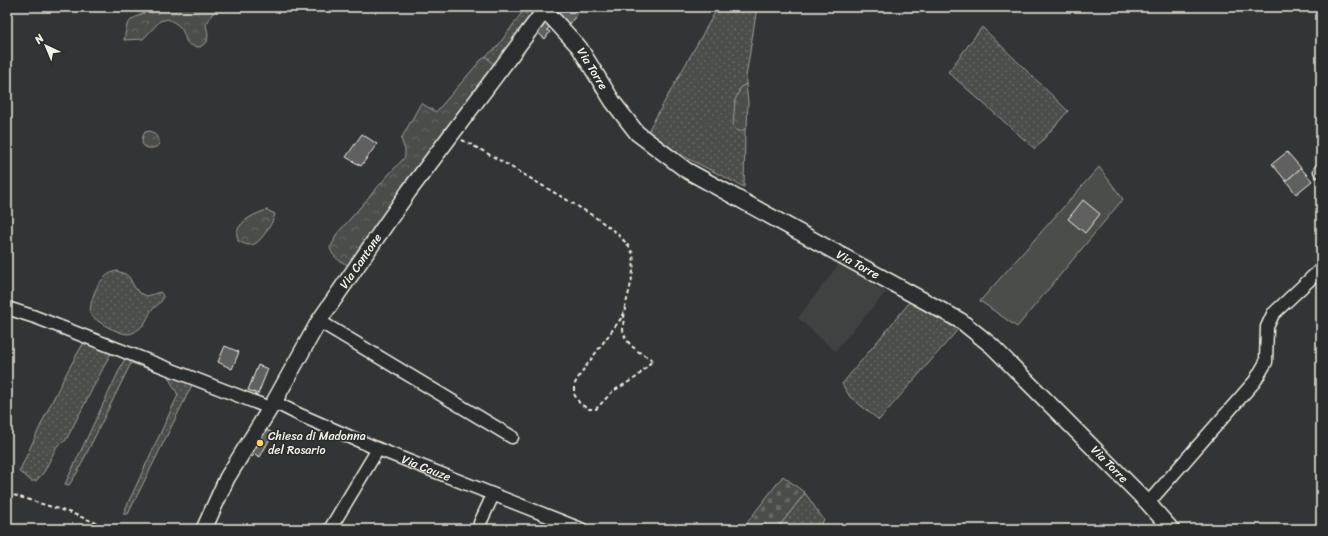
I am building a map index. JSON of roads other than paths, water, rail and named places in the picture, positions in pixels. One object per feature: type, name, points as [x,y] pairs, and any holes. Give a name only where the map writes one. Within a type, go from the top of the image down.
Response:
[{"type":"main road","name":"Via Cantone","points":[[204,529],[227,478],[272,405],[319,321],[405,197],[544,8]]},
{"type":"main road","name":"Via Torre","points":[[544,8],[580,48],[613,102],[637,133],[686,170],[962,321],[992,346],[1171,529]]},
{"type":"street","points":[[1148,504],[1255,380],[1266,362],[1267,327],[1273,314],[1321,269]]},
{"type":"street","name":"Via Cauze","points":[[7,308],[300,415],[378,449],[581,529]]},
{"type":"street","points":[[319,321],[512,437]]},
{"type":"street","points":[[330,529],[378,449]]},
{"type":"street","points":[[479,529],[480,523],[493,494]]},
{"type":"place","name":"Chiesa di Madonna del Rosario","points":[[260,443]]}]
